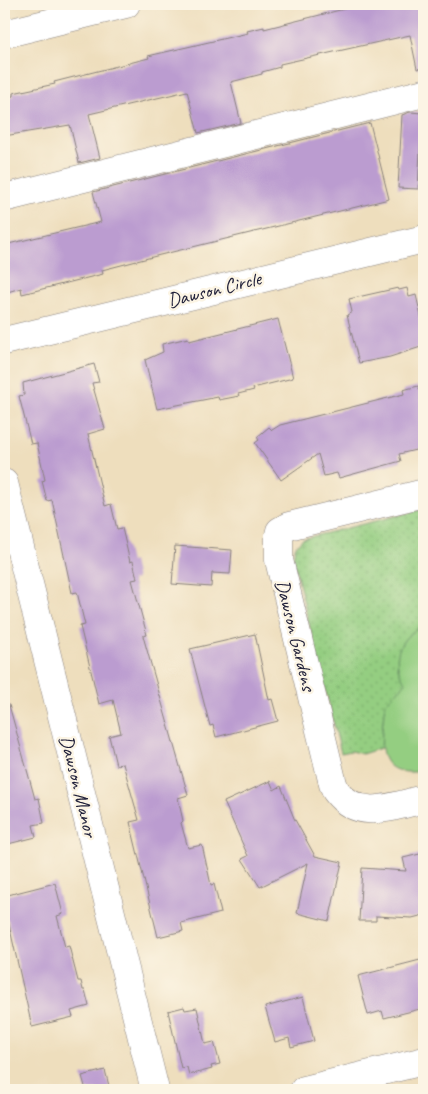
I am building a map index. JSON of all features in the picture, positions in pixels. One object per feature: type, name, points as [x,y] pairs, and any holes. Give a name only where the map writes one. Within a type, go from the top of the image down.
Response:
[{"type":"street","points":[[4,34],[126,4]]},
{"type":"street","points":[[4,198],[424,93]]},
{"type":"street","name":"Dawson Circle","points":[[4,341],[424,238]]},
{"type":"street","name":"Dawson Manor","points":[[4,483],[155,1090]]},
{"type":"street","name":"Dawson Gardens","points":[[424,493],[289,526],[280,531],[277,541],[283,583],[336,791],[350,806],[359,809],[383,809],[424,800]]},
{"type":"street","points":[[304,1090],[424,1061]]},
{"type":"green space","points":[[424,509],[424,627],[418,629],[397,666],[406,683],[385,704],[381,748],[362,754],[351,751],[341,753],[293,559],[295,547],[302,539]]},
{"type":"green space","points":[[424,627],[424,771],[407,772],[395,769],[387,763],[383,754],[383,718],[385,704],[406,683],[398,667],[397,658],[402,643],[408,636]]},
{"type":"building","points":[[356,4],[420,4],[424,21],[424,68],[417,69],[410,35],[280,64],[280,67],[262,72],[262,74],[231,82],[241,123],[198,133],[187,91],[89,114],[100,158],[79,163],[70,125],[4,136],[4,98],[13,96],[13,93],[55,84],[54,82],[149,58],[148,56],[348,8],[347,6]]},
{"type":"building","points":[[410,112],[422,113],[418,189],[398,188],[402,115]]},
{"type":"building","points":[[370,123],[389,199],[102,270],[103,274],[22,294],[21,288],[4,293],[4,245],[101,222],[93,192]]},
{"type":"building","points":[[398,288],[399,290],[407,288],[409,297],[416,295],[424,329],[424,346],[390,357],[359,363],[347,315],[352,312],[349,299]]},
{"type":"building","points":[[278,319],[293,378],[253,388],[254,390],[238,394],[239,396],[219,400],[218,397],[157,409],[145,360],[163,352],[162,344],[188,338],[189,341]]},
{"type":"building","points":[[94,364],[99,382],[92,383],[105,429],[88,434],[105,506],[111,504],[117,529],[122,528],[130,562],[133,561],[137,579],[132,580],[147,635],[143,636],[188,795],[178,798],[183,821],[181,823],[188,848],[202,845],[211,885],[214,884],[221,913],[181,923],[183,931],[158,937],[130,822],[139,820],[123,764],[116,765],[109,736],[121,733],[113,700],[99,704],[80,626],[85,625],[77,592],[72,593],[52,500],[47,501],[42,481],[45,480],[37,443],[31,444],[19,396],[24,395],[23,383]]},
{"type":"building","points":[[418,386],[420,391],[424,390],[424,448],[399,454],[401,461],[339,478],[337,473],[324,476],[318,454],[281,480],[255,443],[259,440],[257,437],[269,427],[272,430],[280,425],[404,394],[403,390]]},
{"type":"building","points":[[175,546],[232,550],[230,574],[212,573],[211,587],[172,584]]},
{"type":"building","points":[[255,634],[269,700],[272,699],[278,721],[216,737],[213,725],[210,726],[190,649]]},
{"type":"building","points":[[4,705],[9,705],[35,799],[39,798],[44,823],[33,825],[36,837],[4,845]]},
{"type":"building","points":[[270,781],[274,790],[281,786],[294,818],[315,856],[342,862],[329,921],[297,913],[308,863],[260,887],[242,859],[248,856],[224,802]]},
{"type":"building","points":[[424,853],[424,915],[412,918],[376,916],[376,921],[359,921],[362,868],[406,871],[403,858]]},
{"type":"building","points":[[55,883],[63,914],[57,916],[65,947],[69,946],[78,981],[81,981],[83,990],[85,990],[89,1006],[71,1011],[73,1017],[32,1027],[8,920],[4,921],[4,896]]},
{"type":"building","points":[[424,959],[424,1008],[384,1018],[382,1011],[368,1015],[358,976]]},
{"type":"building","points":[[303,997],[314,1041],[291,1047],[289,1038],[275,1042],[265,1007]]},
{"type":"building","points":[[184,1007],[185,1010],[197,1008],[205,1044],[214,1042],[220,1064],[211,1066],[212,1069],[189,1075],[187,1067],[181,1068],[168,1011]]},
{"type":"building","points":[[105,1070],[110,1090],[86,1090],[82,1076]]}]
